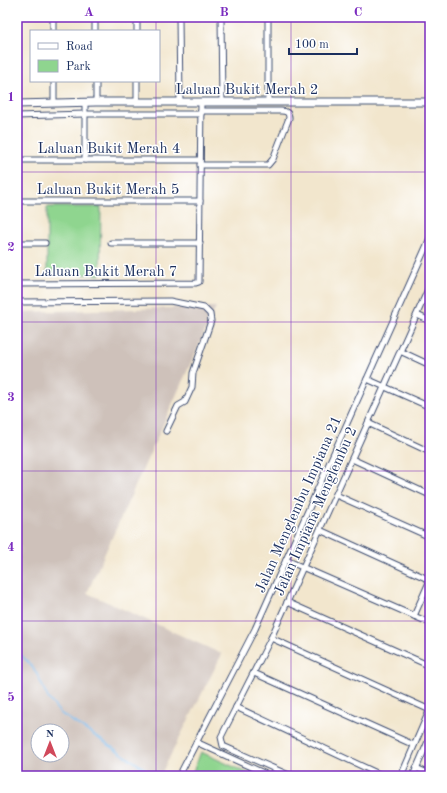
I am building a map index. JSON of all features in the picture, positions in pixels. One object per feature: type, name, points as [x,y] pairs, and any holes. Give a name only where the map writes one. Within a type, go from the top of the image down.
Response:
[{"type":"street","points":[[53,17],[53,30]]},
{"type":"street","points":[[95,17],[95,30]]},
{"type":"street","points":[[137,17],[137,30]]},
{"type":"street","points":[[179,17],[180,102]]},
{"type":"street","points":[[221,17],[222,102]]},
{"type":"street","points":[[268,17],[268,102]]},
{"type":"street","points":[[54,82],[54,103]]},
{"type":"street","points":[[96,82],[96,102]]},
{"type":"street","points":[[137,82],[137,102]]},
{"type":"street","points":[[85,102],[85,160]]},
{"type":"street","name":"Laluan Bukit Merah 2","points":[[17,104],[85,102],[430,102]]},
{"type":"street","points":[[110,243],[200,243],[201,102]]},
{"type":"street","name":"Laluan Bukit Merah 2","points":[[17,116],[281,111],[287,112],[289,115],[272,159],[268,165],[200,162]]},
{"type":"street","name":"Laluan Bukit Merah 4","points":[[17,160],[200,162]]},
{"type":"street","name":"Laluan Bukit Merah 5","points":[[17,202],[200,201]]},
{"type":"street","name":"Jalan Menglembu Impiana 21","points":[[178,776],[255,629],[430,238]]},
{"type":"street","points":[[17,243],[44,243]]},
{"type":"street","name":"Laluan Bukit Merah 7","points":[[17,284],[196,283],[199,282],[200,279],[200,243]]},
{"type":"street","name":"Jalan Impiana Menglembu 2","points":[[290,776],[223,746],[221,738],[272,638],[400,351],[427,298],[430,286]]},
{"type":"street","points":[[17,302],[165,301],[204,308],[210,314],[211,321],[193,373],[192,387],[184,402],[178,406],[166,431]]},
{"type":"street","points":[[417,315],[430,321]]},
{"type":"street","points":[[400,351],[430,365]]},
{"type":"street","points":[[367,379],[430,407]]},
{"type":"street","points":[[368,423],[430,452]]},
{"type":"street","points":[[352,459],[430,496]]},
{"type":"street","points":[[336,495],[430,537]]},
{"type":"street","points":[[320,530],[430,580],[414,616]]},
{"type":"street","points":[[286,560],[430,623]]},
{"type":"street","points":[[288,602],[430,666]]},
{"type":"street","points":[[272,638],[430,710],[400,776]]},
{"type":"street","points":[[254,673],[414,745]]},
{"type":"street","points":[[236,707],[383,776]]},
{"type":"street","points":[[413,776],[430,737]]},
{"type":"street","points":[[196,742],[270,776]]},
{"type":"street","points":[[416,768],[430,774]]},
{"type":"shaded area","points":[[216,307],[87,593],[222,654],[160,776],[17,776],[17,312]]},
{"type":"green space","points":[[47,207],[101,207],[100,275],[47,274]]},
{"type":"green space","points":[[201,752],[254,776],[191,776]]},
{"type":"waterway","points":[[17,651],[36,672],[48,698],[60,713],[156,776]]}]
